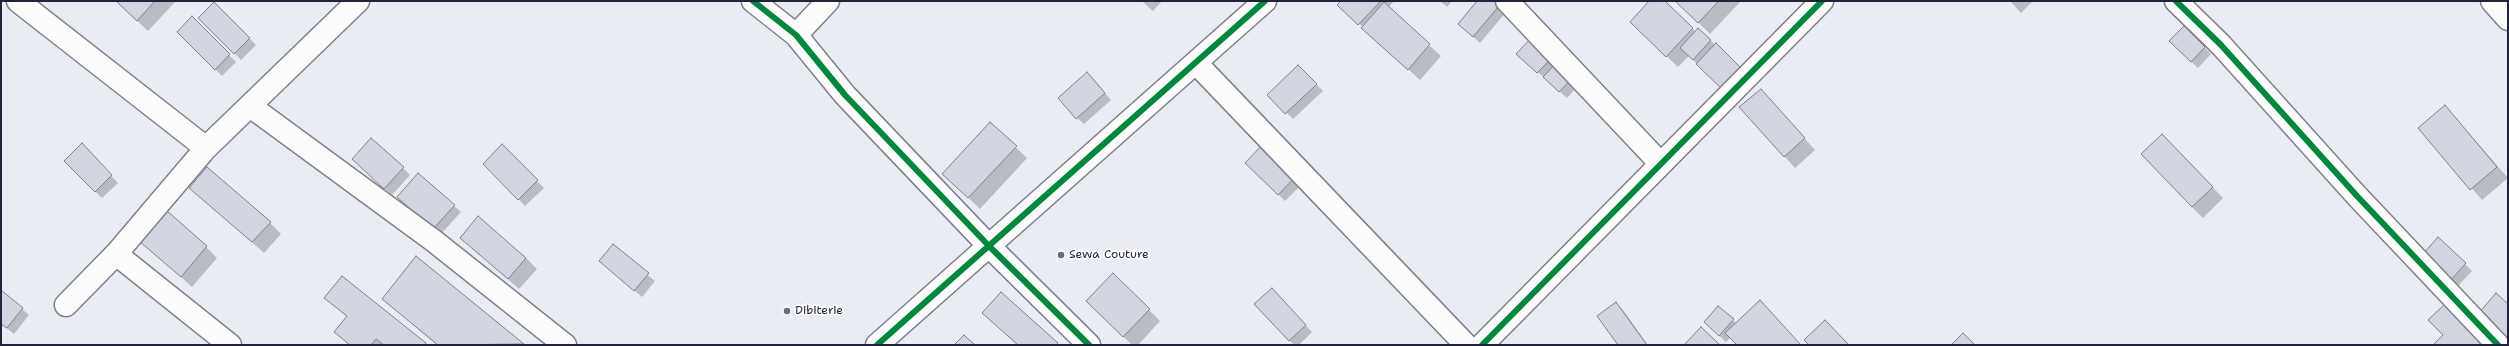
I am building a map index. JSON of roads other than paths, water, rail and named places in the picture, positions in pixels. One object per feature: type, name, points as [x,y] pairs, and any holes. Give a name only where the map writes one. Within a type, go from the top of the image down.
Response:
[{"type":"street","points":[[18,1],[206,148]]},
{"type":"street","points":[[66,305],[116,254],[206,148],[358,1]]},
{"type":"street","points":[[753,1],[796,35],[845,95],[990,246],[1089,345]]},
{"type":"street","points":[[796,35],[828,1]]},
{"type":"street","points":[[877,345],[1265,1]]},
{"type":"street","points":[[1507,1],[1661,164]]},
{"type":"street","points":[[1482,345],[1822,1]]},
{"type":"street","points":[[2176,1],[2221,45],[2357,196],[2498,345]]},
{"type":"street","points":[[1196,63],[1466,345]]},
{"type":"street","points":[[250,106],[434,241],[565,345]]},
{"type":"street","points":[[116,254],[230,345]]},
{"type":"place","name":"Sewa Couture","points":[[1061,255]]},
{"type":"place","name":"Dibiterie","points":[[787,311]]}]
